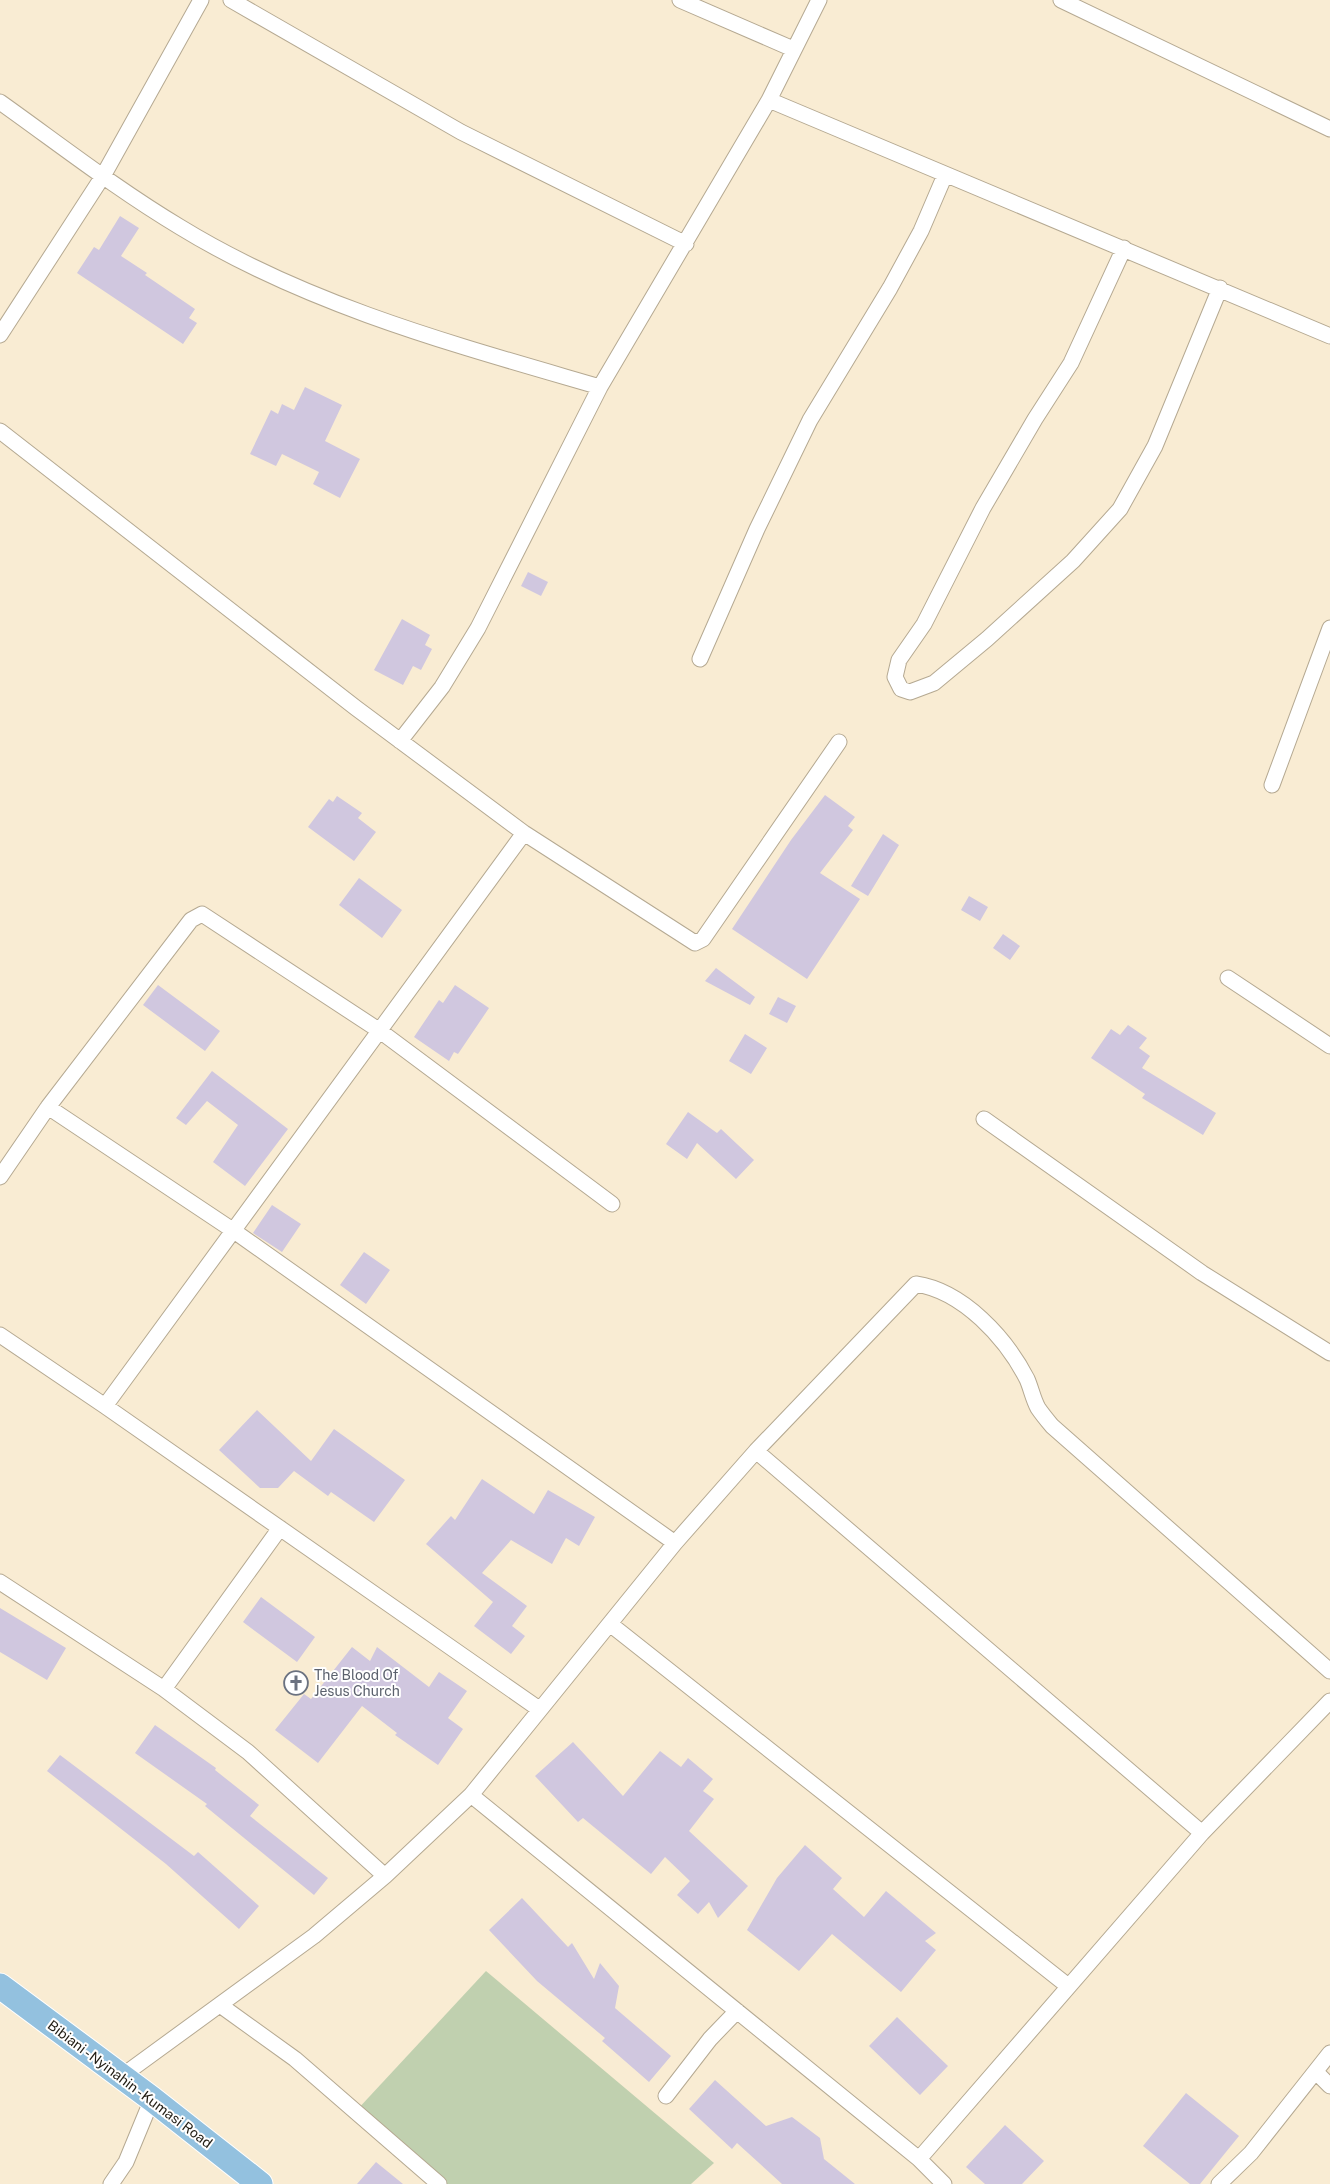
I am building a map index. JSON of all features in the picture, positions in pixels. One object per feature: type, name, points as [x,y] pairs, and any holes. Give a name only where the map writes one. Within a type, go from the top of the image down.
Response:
[{"type":"main road","name":"Bibiani - Nyinahin - Kumasi Road","points":[[0,1986],[122,2076],[260,2184]]},
{"type":"street","points":[[0,335],[103,176],[202,0]]},
{"type":"street","points":[[230,0],[461,132],[686,244]]},
{"type":"street","points":[[680,0],[793,49]]},
{"type":"street","points":[[400,741],[442,686],[478,628],[600,387],[686,244],[769,100],[819,0]]},
{"type":"street","points":[[1061,0],[1330,129]]},
{"type":"street","points":[[769,100],[945,175],[1220,288],[1330,336]]},
{"type":"street","points":[[0,102],[103,176],[181,228],[264,271],[362,314],[600,387]]},
{"type":"street","points":[[700,660],[757,530],[810,420],[916,239],[945,175]]},
{"type":"street","points":[[1124,248],[1071,363],[1025,435],[983,508],[924,624],[899,660],[895,677],[901,689],[910,692],[934,684],[988,639],[1073,561],[1120,509],[1155,446],[1220,288]]},
{"type":"street","points":[[0,431],[400,741],[524,833],[691,941],[699,942],[703,939],[839,742]]},
{"type":"street","points":[[1272,785],[1330,628]]},
{"type":"street","points":[[105,1406],[524,833]]},
{"type":"street","points":[[0,1177],[48,1107],[197,914],[207,915],[380,1031],[612,1204]]},
{"type":"street","points":[[1228,978],[1330,1046]]},
{"type":"street","points":[[48,1107],[234,1231],[675,1543]]},
{"type":"street","points":[[984,1118],[1202,1273],[1330,1353]]},
{"type":"street","points":[[122,2076],[314,1936],[385,1876],[471,1795],[538,1709],[675,1543],[756,1452],[916,1284],[942,1291],[969,1310],[1004,1341],[1027,1380],[1037,1407],[1052,1426],[1330,1671]]},
{"type":"street","points":[[0,1335],[105,1406],[538,1709]]},
{"type":"street","points":[[756,1452],[1202,1833]]},
{"type":"street","points":[[164,1689],[280,1528]]},
{"type":"street","points":[[0,1582],[164,1689],[248,1752],[385,1876]]},
{"type":"street","points":[[610,1624],[1068,1986]]},
{"type":"street","points":[[919,2158],[1202,1833],[1330,1701]]},
{"type":"street","points":[[471,1795],[919,2158],[944,2184]]},
{"type":"street","points":[[220,2005],[295,2059],[439,2184]]},
{"type":"street","points":[[666,2096],[710,2039],[737,2011]]},
{"type":"street","points":[[1219,2184],[1251,2153],[1330,2053]]},
{"type":"street","points":[[1316,2073],[1330,2086]]},
{"type":"street","points":[[111,2184],[126,2162],[152,2099]]},
{"type":"green space","points":[[486,1971],[714,2163],[691,2184],[434,2184],[356,2111]]},
{"type":"building","points":[[120,216],[139,228],[121,256],[195,309],[189,318],[197,323],[183,344],[77,273],[94,247],[99,250]]},
{"type":"building","points":[[305,387],[342,405],[325,441],[360,459],[340,498],[313,484],[319,472],[282,454],[276,466],[250,454],[271,410],[278,414],[282,404],[294,410]]},
{"type":"building","points":[[528,572],[548,582],[541,596],[521,586]]},
{"type":"building","points":[[402,619],[430,635],[425,645],[432,649],[421,670],[413,666],[403,685],[374,670]]},
{"type":"building","points":[[825,795],[855,817],[848,826],[853,830],[820,873],[860,899],[807,979],[732,929],[791,840]]},
{"type":"building","points":[[337,796],[362,813],[358,818],[376,832],[354,861],[308,827],[329,799],[333,802]]},
{"type":"building","points":[[883,834],[899,845],[868,896],[851,886]]},
{"type":"building","points":[[359,878],[402,910],[382,938],[339,905]]},
{"type":"building","points":[[969,896],[988,907],[980,921],[961,910]]},
{"type":"building","points":[[1003,934],[1020,946],[1010,960],[993,948]]},
{"type":"building","points":[[716,968],[755,997],[750,1005],[705,981]]},
{"type":"building","points":[[158,985],[220,1031],[205,1051],[143,1005]]},
{"type":"building","points":[[455,985],[489,1008],[458,1054],[454,1052],[449,1061],[414,1037],[439,1000],[443,1003]]},
{"type":"building","points":[[778,997],[796,1006],[787,1023],[769,1014]]},
{"type":"building","points":[[1128,1025],[1147,1038],[1139,1048],[1150,1056],[1142,1068],[1216,1113],[1203,1135],[1142,1098],[1145,1094],[1091,1058],[1111,1029],[1120,1035]]},
{"type":"building","points":[[745,1034],[767,1048],[751,1074],[729,1061]]},
{"type":"building","points":[[212,1071],[288,1129],[245,1186],[213,1162],[238,1125],[207,1101],[186,1125],[176,1118]]},
{"type":"building","points":[[688,1112],[717,1133],[721,1129],[754,1160],[736,1179],[697,1143],[687,1159],[666,1144]]},
{"type":"building","points":[[272,1205],[301,1224],[282,1252],[253,1233]]},
{"type":"building","points":[[364,1252],[390,1270],[366,1304],[340,1285]]},
{"type":"building","points":[[257,1410],[311,1461],[334,1429],[405,1480],[374,1522],[331,1492],[328,1496],[294,1471],[278,1488],[260,1488],[219,1450]]},
{"type":"building","points":[[482,1479],[534,1514],[548,1490],[595,1517],[579,1546],[566,1538],[552,1564],[511,1540],[482,1573],[527,1606],[512,1626],[525,1636],[511,1654],[474,1626],[493,1602],[426,1544],[451,1516],[455,1520]]},
{"type":"building","points":[[261,1597],[315,1637],[297,1662],[243,1622]]},
{"type":"building","points":[[0,1608],[66,1648],[47,1680],[0,1652]]},
{"type":"building","points":[[352,1647],[370,1661],[377,1647],[429,1687],[439,1672],[467,1691],[448,1718],[463,1729],[438,1765],[395,1735],[397,1733],[362,1706],[318,1763],[275,1730],[304,1694],[311,1699]]},
{"type":"building","points":[[155,1725],[216,1768],[215,1770],[259,1805],[250,1816],[328,1878],[314,1895],[205,1806],[207,1804],[135,1753]]},
{"type":"building","points":[[573,1742],[623,1796],[660,1751],[681,1767],[688,1758],[713,1779],[703,1791],[714,1799],[689,1831],[748,1886],[718,1918],[709,1902],[698,1914],[677,1895],[690,1881],[665,1857],[651,1874],[583,1818],[578,1822],[535,1776]]},
{"type":"building","points":[[60,1755],[194,1856],[198,1852],[259,1906],[239,1929],[166,1864],[47,1771]]},
{"type":"building","points":[[805,1845],[842,1878],[833,1889],[864,1917],[886,1891],[936,1933],[925,1941],[936,1950],[901,1992],[832,1934],[799,1971],[747,1930],[777,1878]]},
{"type":"building","points":[[522,1898],[568,1947],[572,1943],[594,1979],[600,1963],[619,1986],[615,2008],[671,2056],[649,2082],[602,2041],[605,2038],[537,1981],[489,1930]]},
{"type":"building","points":[[897,2017],[948,2066],[920,2095],[869,2046]]},
{"type":"building","points":[[715,2080],[766,2126],[792,2117],[820,2138],[824,2159],[855,2184],[782,2184],[737,2143],[732,2149],[689,2109]]},
{"type":"building","points":[[1186,2093],[1239,2136],[1200,2184],[1190,2184],[1143,2146]]},
{"type":"building","points":[[1005,2125],[1044,2161],[1022,2184],[985,2184],[966,2167]]},
{"type":"building","points":[[376,2162],[403,2184],[357,2184]]},
{"type":"place","name":"The Blood Of Jesus Church","points":[[296,1683]]}]
